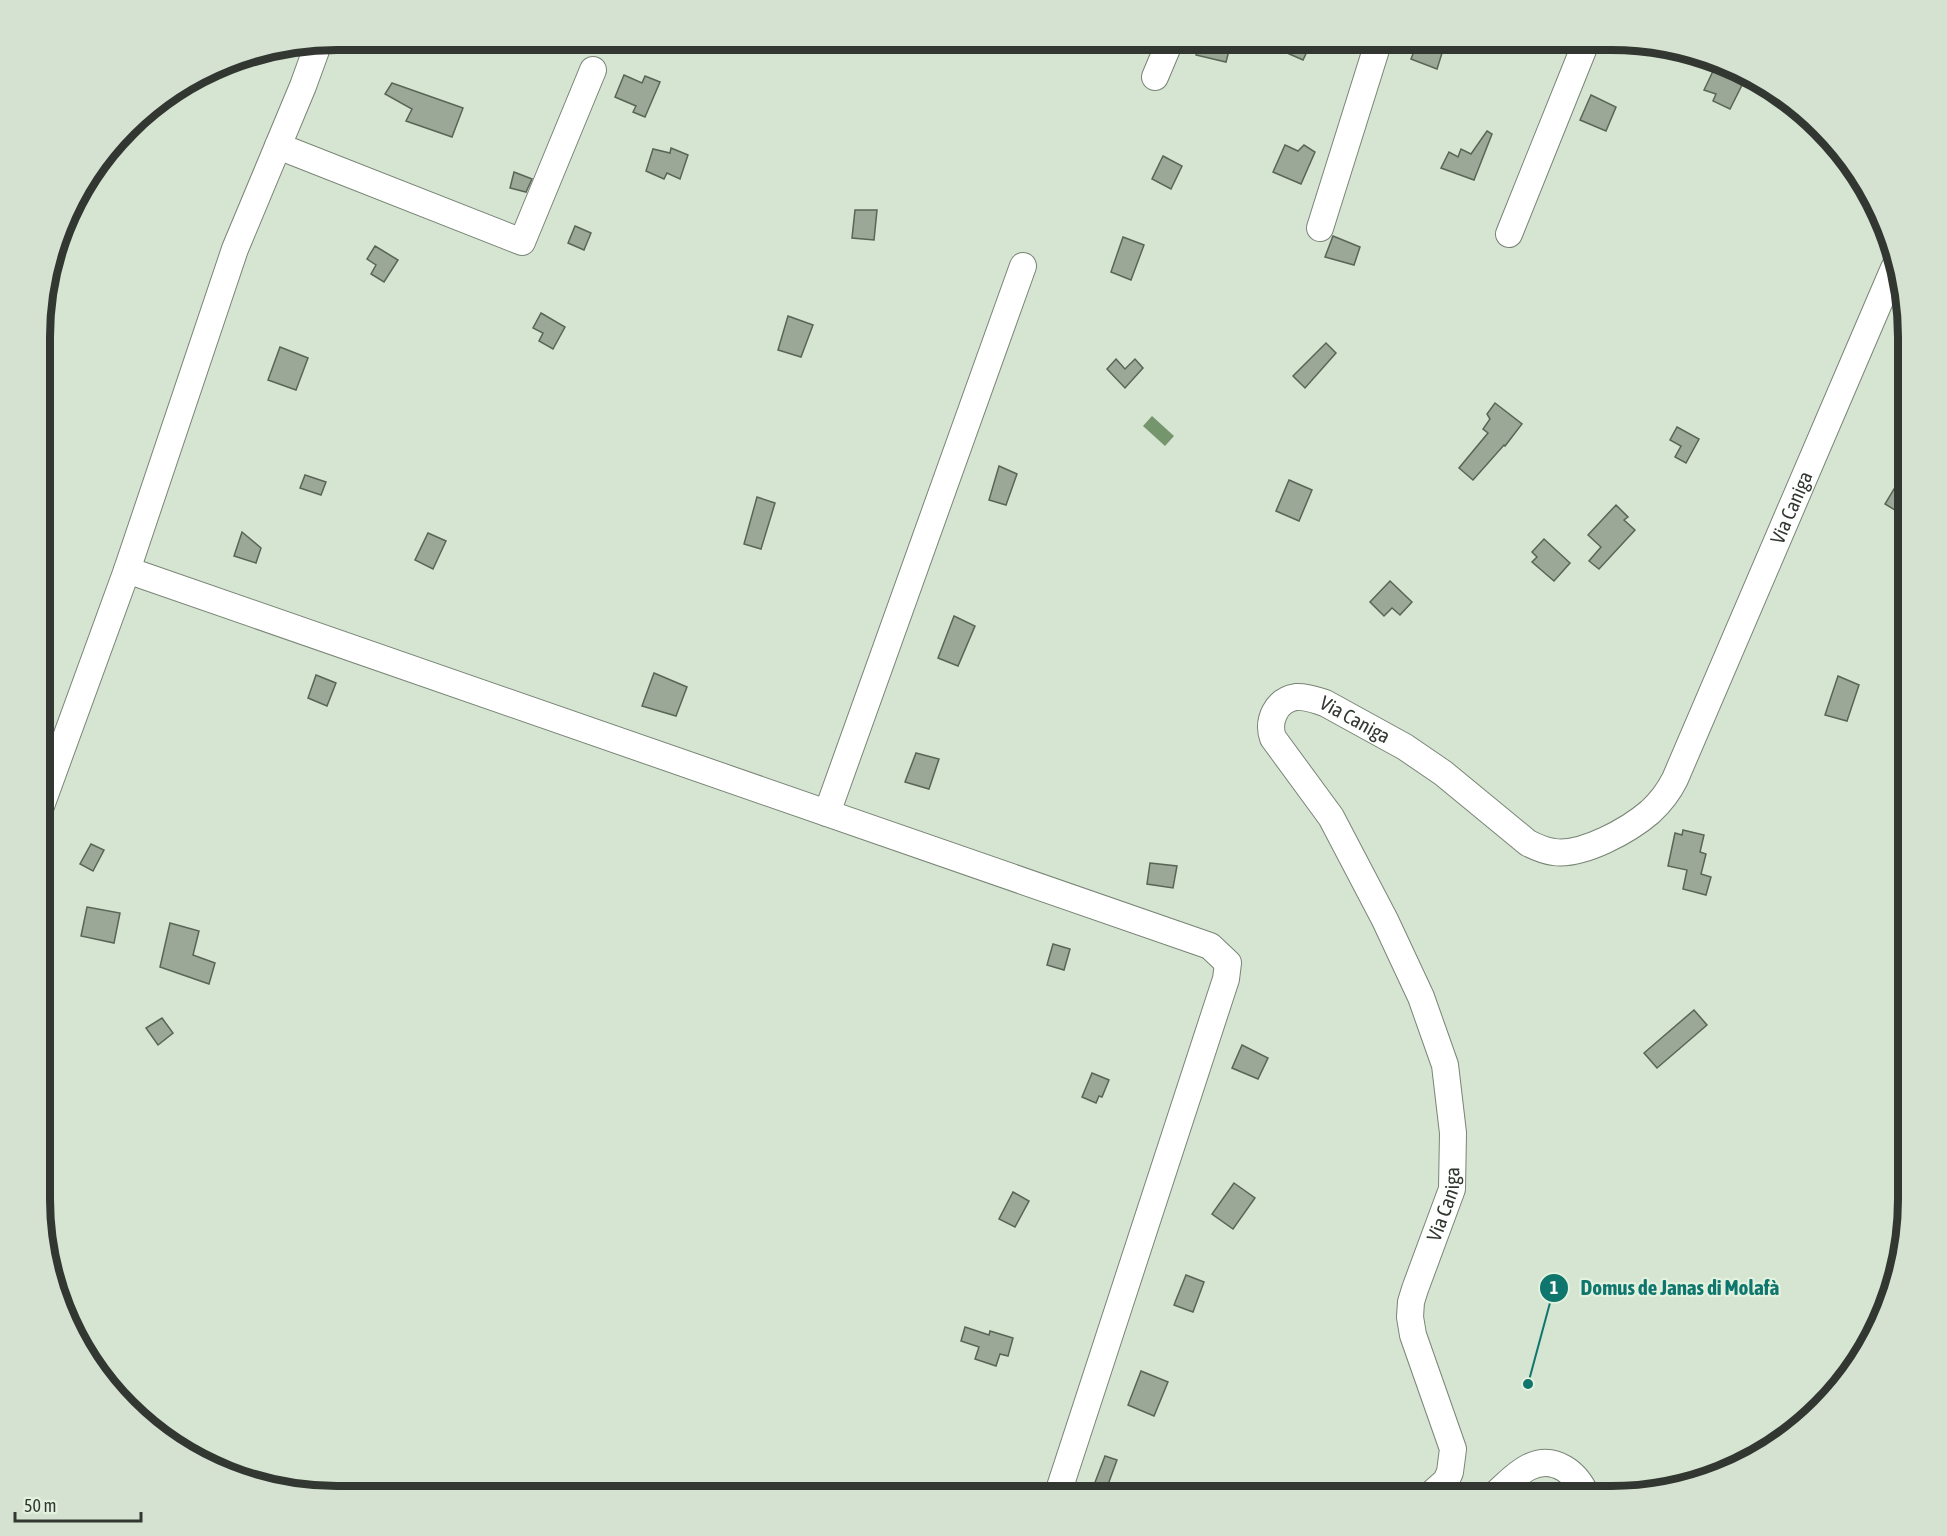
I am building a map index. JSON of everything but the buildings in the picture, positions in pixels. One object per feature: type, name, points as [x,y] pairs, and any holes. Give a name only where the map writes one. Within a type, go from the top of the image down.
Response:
[{"type":"street","points":[[1155,77],[1167,49]]},
{"type":"street","points":[[1320,228],[1376,49]]},
{"type":"street","points":[[1509,234],[1583,49]]},
{"type":"street","points":[[50,779],[127,570],[235,249],[316,50]]},
{"type":"street","points":[[278,146],[522,242],[593,70]]},
{"type":"street","points":[[827,813],[1023,266]]},
{"type":"street","name":"Via Caniga","points":[[1440,1486],[1450,1473],[1453,1449],[1418,1351],[1410,1317],[1415,1289],[1452,1190],[1453,1133],[1445,1065],[1421,997],[1385,920],[1331,817],[1273,738],[1270,729],[1271,719],[1275,711],[1288,699],[1310,698],[1325,703],[1405,747],[1443,773],[1528,843],[1541,849],[1554,852],[1579,849],[1609,837],[1645,816],[1659,803],[1675,779],[1891,276]]},
{"type":"street","points":[[127,570],[1210,946],[1228,963],[1226,979],[1060,1486]]},
{"type":"street","points":[[1506,1486],[1529,1467],[1547,1463],[1558,1465],[1575,1475],[1581,1486]]},
{"type":"shaded area","points":[[1152,416],[1174,436],[1165,446],[1143,426]]},
{"type":"place","name":"Domus de Janas di Molafà","points":[[1528,1384]]}]
